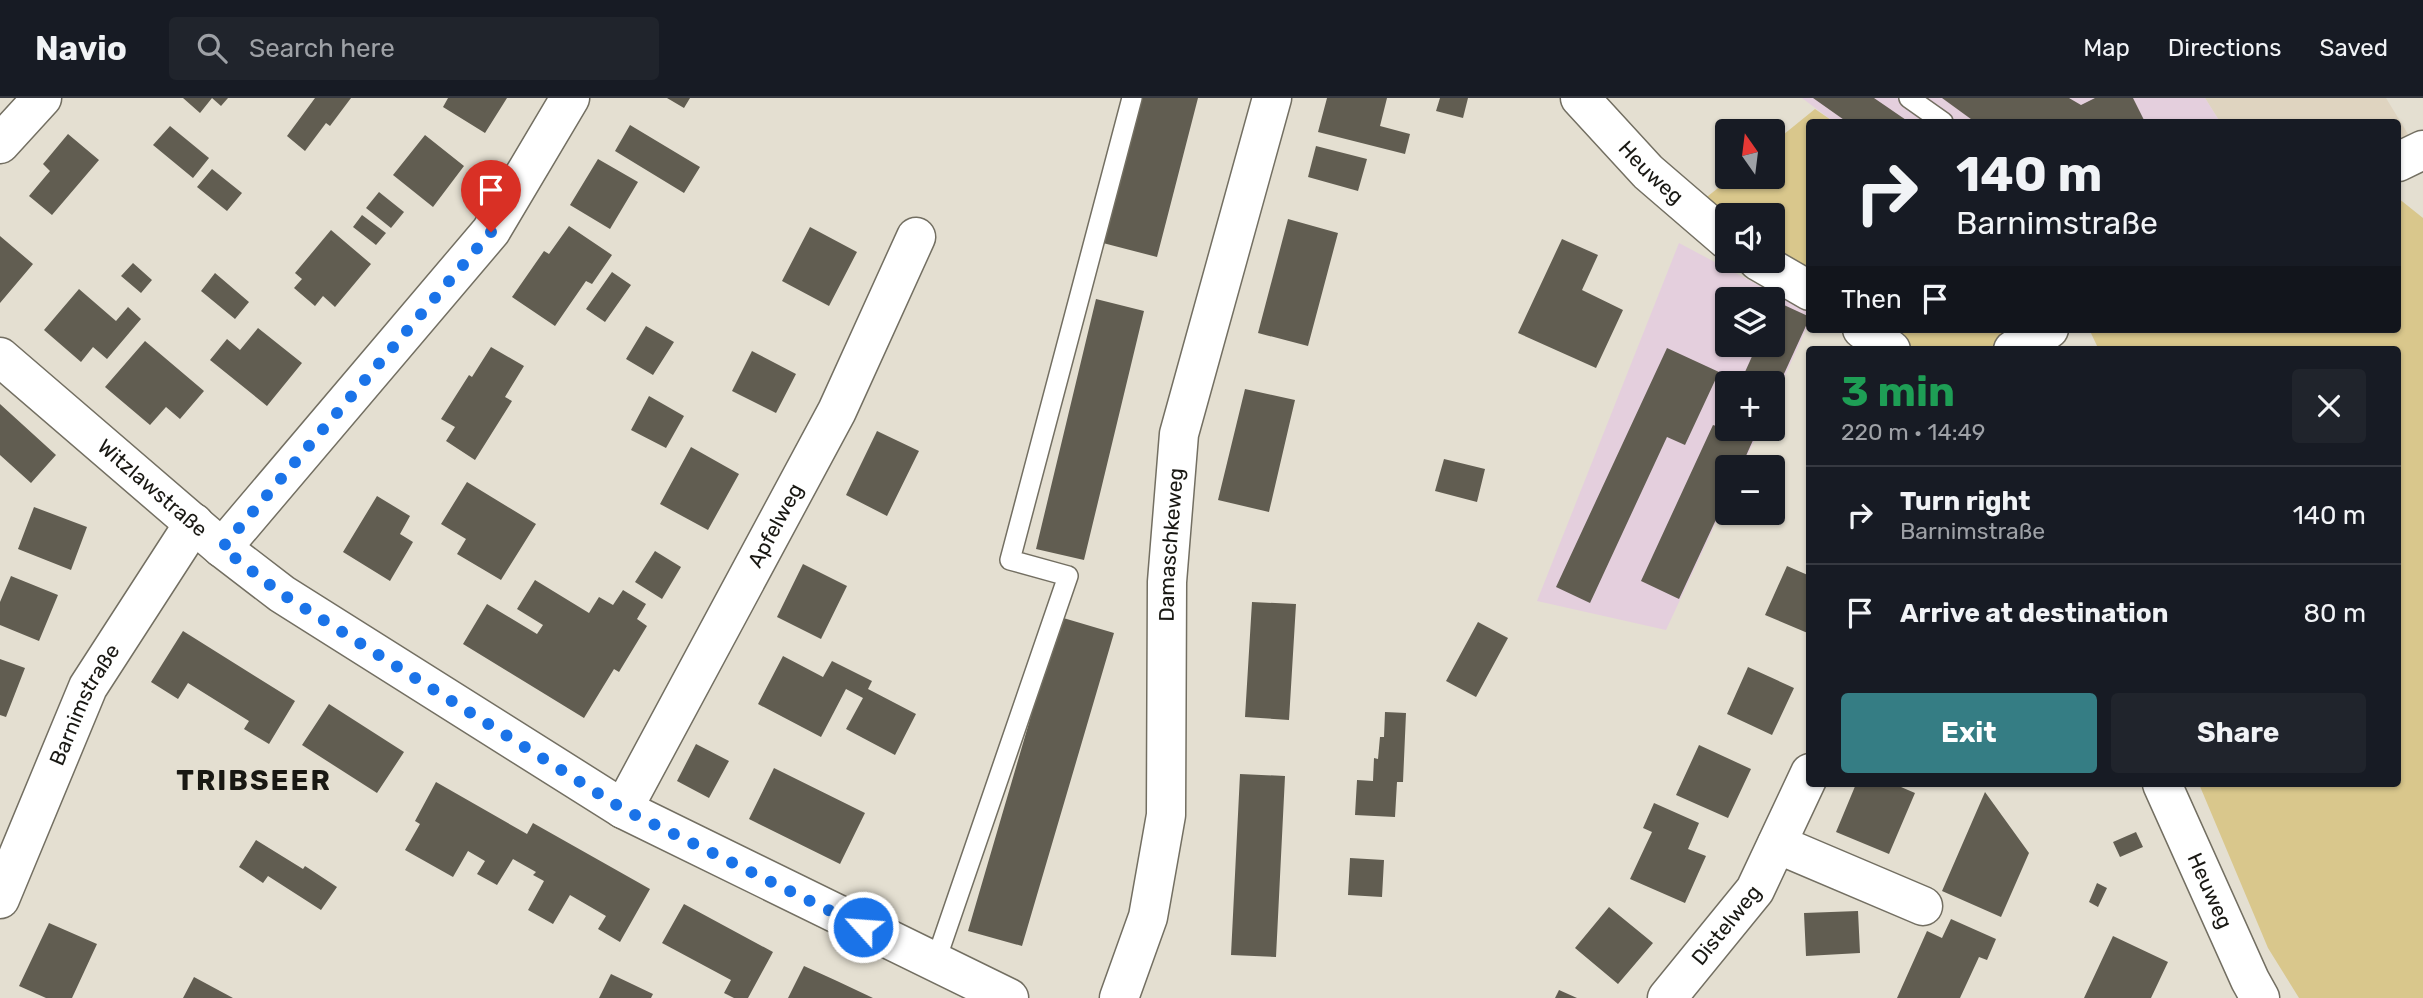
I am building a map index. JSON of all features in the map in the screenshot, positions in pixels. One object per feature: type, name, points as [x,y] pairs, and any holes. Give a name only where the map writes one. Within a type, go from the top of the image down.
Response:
[{"type":"street","points":[[0,144],[42,98]]},
{"type":"street","name":"Barnimstraße","points":[[0,899],[88,687],[208,536],[491,232],[570,98]]},
{"type":"street","name":"Damaschkeweg","points":[[1119,998],[1148,917],[1166,816],[1167,582],[1179,434],[1272,98]]},
{"type":"street","name":"Heuweg","points":[[1580,98],[1648,172],[1715,230]]},
{"type":"street","points":[[2401,161],[2423,150]]},
{"type":"street","name":"Apfelweg","points":[[623,809],[837,411],[916,237]]},
{"type":"street","points":[[1779,273],[1806,289]]},
{"type":"street","points":[[1868,333],[1885,346]]},
{"type":"street","points":[[2019,346],[2042,333]]},
{"type":"street","name":"Witzlawstraße","points":[[0,357],[208,536],[282,594],[623,809],[1009,998]]},
{"type":"street","name":"Distelweg","points":[[1667,998],[1755,890],[1806,782]]},
{"type":"street","name":"Heuweg","points":[[2163,787],[2250,992]]},
{"type":"street","points":[[1777,844],[1923,906]]},
{"type":"lane","points":[[935,963],[1068,576],[1010,559],[1132,98]]},
{"type":"lane","points":[[1909,98],[1939,119]]},
{"type":"shaded area","points":[[1802,98],[2205,98],[2218,119],[1830,119]]},
{"type":"shaded area","points":[[2205,98],[2386,98],[2399,119],[2218,119]]},
{"type":"shaded area","points":[[1815,109],[1830,119],[1806,119],[1806,269],[1785,255],[1785,203],[1715,203],[1715,208],[1703,200],[1717,189],[1785,189],[1785,133]]},
{"type":"shaded area","points":[[2401,123],[2411,139],[2401,145]]},
{"type":"shaded area","points":[[2401,200],[2423,218],[2423,998],[2299,998],[2268,948],[2200,787],[2401,787],[2401,346],[2097,346],[2091,333],[2401,333]]},
{"type":"shaded area","points":[[1679,243],[1715,262],[1715,273],[1736,273],[1762,287],[1715,287],[1715,357],[1785,357],[1785,299],[1806,310],[1806,330],[1785,376],[1785,371],[1715,371],[1715,441],[1754,441],[1748,455],[1715,455],[1715,525],[1666,630],[1537,601]]},
{"type":"shaded area","points":[[1896,333],[2016,333],[1995,346],[1911,346]]},
{"type":"building","points":[[183,98],[212,98],[200,113]]},
{"type":"building","points":[[212,98],[228,98],[221,106]]},
{"type":"building","points":[[315,98],[351,98],[330,126],[326,123],[305,151],[287,136]]},
{"type":"building","points":[[448,98],[507,98],[485,133],[443,107]]},
{"type":"building","points":[[667,98],[690,98],[684,108]]},
{"type":"building","points":[[1141,98],[1198,98],[1157,257],[1103,243]]},
{"type":"building","points":[[1327,98],[1387,98],[1380,126],[1410,134],[1405,154],[1318,132]]},
{"type":"building","points":[[1440,98],[1468,98],[1463,118],[1436,111]]},
{"type":"building","points":[[1813,98],[1874,98],[1905,119],[1843,119]]},
{"type":"building","points":[[1942,98],[2069,98],[2081,105],[2095,98],[2133,98],[2144,119],[1971,119]]},
{"type":"building","points":[[630,125],[700,167],[684,193],[615,151]]},
{"type":"building","points":[[170,126],[209,158],[193,178],[153,145]]},
{"type":"building","points":[[68,134],[99,160],[52,215],[29,196],[50,171],[43,164]]},
{"type":"building","points":[[425,135],[464,166],[433,207],[393,175]]},
{"type":"building","points":[[1316,146],[1367,159],[1358,191],[1308,177]]},
{"type":"building","points":[[598,159],[638,182],[610,229],[570,205]]},
{"type":"building","points":[[212,169],[242,193],[227,211],[197,187]]},
{"type":"building","points":[[379,192],[404,212],[391,228],[366,208]]},
{"type":"building","points":[[362,215],[386,233],[376,245],[353,227]]},
{"type":"building","points":[[1288,219],[1338,233],[1308,346],[1258,333]]},
{"type":"building","points":[[569,226],[612,255],[592,284],[586,281],[555,326],[512,297],[544,251],[549,254]]},
{"type":"building","points":[[810,227],[857,252],[829,306],[782,281]]},
{"type":"building","points":[[331,230],[371,264],[335,307],[323,296],[315,306],[294,288],[302,279],[295,273]]},
{"type":"building","points":[[0,236],[33,264],[0,303]]},
{"type":"building","points":[[1562,239],[1598,255],[1582,290],[1623,310],[1596,368],[1518,333]]},
{"type":"building","points":[[133,263],[152,280],[141,293],[121,276]]},
{"type":"building","points":[[612,272],[631,285],[605,322],[586,309]]},
{"type":"building","points":[[215,273],[249,302],[235,319],[201,291]]},
{"type":"building","points":[[79,289],[116,321],[128,307],[141,319],[107,359],[93,347],[81,362],[44,330]]},
{"type":"building","points":[[1096,299],[1144,311],[1084,560],[1036,549]]},
{"type":"building","points":[[1785,306],[1806,315],[1806,326],[1785,372],[1745,371],[1752,357],[1785,357]]},
{"type":"building","points":[[646,326],[674,342],[653,375],[626,359]]},
{"type":"building","points":[[258,328],[302,363],[267,406],[210,360],[227,339],[240,350]]},
{"type":"building","points":[[145,341],[204,391],[180,419],[166,407],[150,425],[105,387]]},
{"type":"building","points":[[491,347],[524,366],[505,397],[512,401],[475,460],[446,441],[455,427],[441,419]]},
{"type":"building","points":[[1667,348],[1717,371],[1715,381],[1685,445],[1667,437],[1590,603],[1556,587]]},
{"type":"building","points":[[752,351],[796,374],[776,413],[732,391]]},
{"type":"building","points":[[1245,389],[1295,400],[1269,512],[1218,500]]},
{"type":"building","points":[[649,396],[684,416],[666,448],[631,430]]},
{"type":"building","points":[[0,404],[56,455],[31,483],[0,455]]},
{"type":"building","points":[[1713,425],[1715,441],[1753,441],[1746,455],[1715,455],[1715,522],[1679,599],[1641,581]]},
{"type":"building","points":[[877,431],[919,451],[887,516],[846,495]]},
{"type":"building","points":[[691,447],[739,474],[708,530],[660,504]]},
{"type":"building","points":[[1444,459],[1485,469],[1477,502],[1435,491]]},
{"type":"building","points":[[467,482],[536,524],[501,580],[457,554],[466,539],[441,524]]},
{"type":"building","points":[[377,496],[410,516],[400,534],[413,542],[390,581],[343,552]]},
{"type":"building","points":[[34,507],[87,527],[71,570],[18,549]]},
{"type":"building","points":[[655,551],[681,567],[662,599],[635,582]]},
{"type":"building","points":[[803,564],[847,586],[821,639],[777,617]]},
{"type":"building","points":[[1787,566],[1806,574],[1806,632],[1765,615]]},
{"type":"building","points":[[11,576],[58,595],[39,641],[0,625],[0,602]]},
{"type":"building","points":[[535,580],[589,613],[599,597],[613,605],[623,590],[646,604],[637,619],[647,626],[619,672],[614,669],[584,718],[463,644],[487,604],[537,634],[543,625],[517,609]]},
{"type":"building","points":[[1252,602],[1296,604],[1289,720],[1245,717]]},
{"type":"building","points":[[1060,617],[1114,633],[1022,946],[968,931]]},
{"type":"building","points":[[1478,622],[1508,638],[1476,697],[1446,681]]},
{"type":"building","points":[[183,631],[295,701],[269,744],[244,729],[249,721],[188,683],[178,699],[151,682]]},
{"type":"building","points":[[783,656],[823,677],[832,661],[872,681],[868,689],[916,714],[895,755],[846,729],[863,698],[846,689],[821,737],[758,704]]},
{"type":"building","points":[[0,659],[25,668],[6,717],[0,715]]},
{"type":"building","points":[[1748,667],[1794,688],[1772,735],[1727,714]]},
{"type":"building","points":[[329,704],[404,752],[377,793],[302,745]]},
{"type":"building","points":[[1385,712],[1406,713],[1403,782],[1397,782],[1395,817],[1355,815],[1357,780],[1373,781],[1374,758],[1378,759],[1380,737],[1384,737]]},
{"type":"building","points":[[696,744],[729,761],[709,798],[677,781]]},
{"type":"building","points":[[1699,745],[1751,769],[1728,818],[1676,795]]},
{"type":"building","points":[[774,768],[865,813],[840,864],[749,819]]},
{"type":"building","points":[[1240,774],[1285,776],[1276,957],[1231,955]]},
{"type":"building","points":[[436,782],[527,834],[533,823],[650,889],[620,942],[598,929],[606,916],[570,895],[553,924],[528,910],[544,881],[533,875],[536,872],[513,859],[497,885],[477,874],[485,861],[468,851],[453,877],[405,850],[420,824],[415,821]]},
{"type":"building","points":[[1855,787],[1901,787],[1915,793],[1889,854],[1836,832]]},
{"type":"building","points":[[1985,792],[2029,853],[2001,917],[1942,891]]},
{"type":"building","points":[[1654,803],[1699,823],[1688,849],[1706,856],[1685,903],[1630,879],[1652,832],[1643,828]]},
{"type":"building","points":[[2136,832],[2143,847],[2120,857],[2113,842]]},
{"type":"building","points":[[256,840],[303,869],[305,866],[337,887],[321,910],[268,876],[263,883],[239,867]]},
{"type":"building","points":[[1350,858],[1384,860],[1382,897],[1348,895]]},
{"type":"building","points":[[2097,883],[2107,888],[2098,907],[2089,902]]},
{"type":"building","points":[[684,904],[773,952],[748,998],[734,998],[724,993],[731,980],[662,943]]},
{"type":"building","points":[[1609,907],[1653,943],[1618,984],[1575,948]]},
{"type":"building","points":[[1858,911],[1860,953],[1806,956],[1804,913]]},
{"type":"building","points":[[1951,919],[1996,939],[1987,960],[1979,957],[1960,998],[1897,998],[1927,931],[1942,938]]},
{"type":"building","points":[[49,923],[97,944],[72,998],[46,998],[19,986]]},
{"type":"building","points":[[2113,936],[2168,962],[2151,998],[2084,998]]},
{"type":"building","points":[[804,966],[837,981],[873,998],[788,998]]},
{"type":"building","points":[[611,974],[653,994],[651,998],[599,998]]},
{"type":"building","points":[[194,977],[233,998],[183,998]]},
{"type":"building","points":[[1559,990],[1577,998],[1555,998]]},
{"type":"district","name":"TRIBSEER","points":[[254,780]]},
{"type":"route","points":[[491,232],[222,548],[282,594],[623,809],[863,927]]}]
